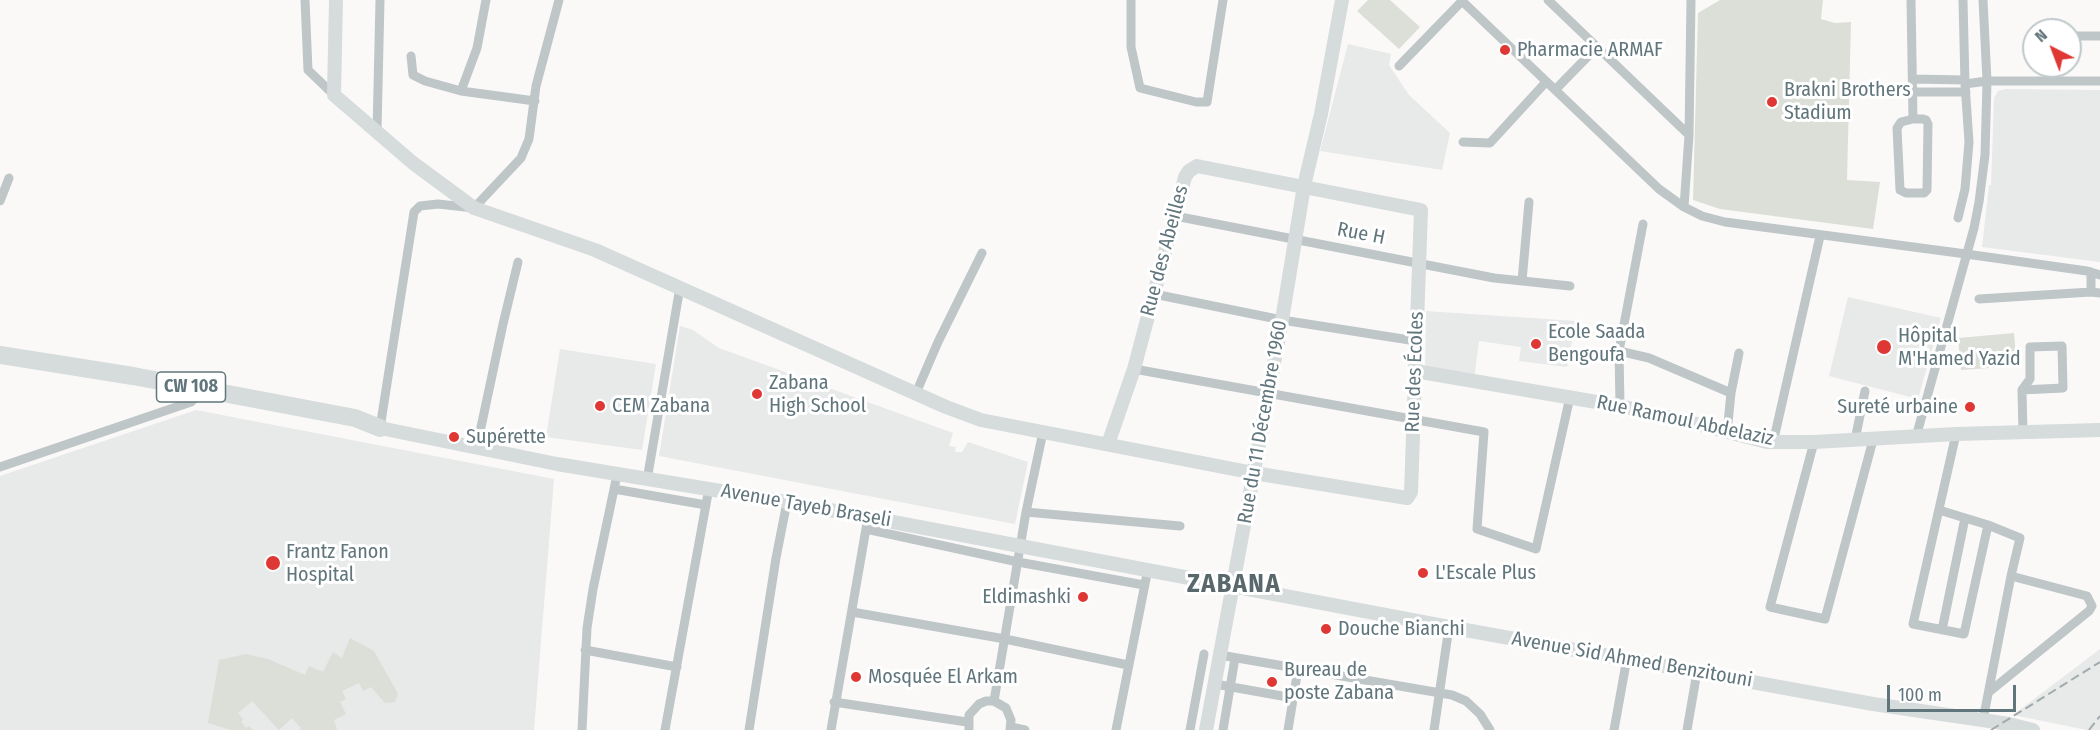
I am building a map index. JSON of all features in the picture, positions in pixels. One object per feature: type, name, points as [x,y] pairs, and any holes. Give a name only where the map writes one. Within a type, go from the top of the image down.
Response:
[{"type":"highway","name":"CW 108","points":[[0,355],[380,428]]},
{"type":"highway","name":"CW 108","points":[[0,367],[197,394]]},
{"type":"street","points":[[305,0],[308,70],[413,163],[474,208]]},
{"type":"street","points":[[334,94],[336,0]]},
{"type":"street","points":[[377,131],[380,0]]},
{"type":"street","points":[[461,91],[477,48],[486,0]]},
{"type":"street","points":[[474,208],[512,169],[526,149],[536,86],[559,0]]},
{"type":"street","points":[[1131,0],[1131,47],[1140,88],[1196,102],[1207,102],[1223,0]]},
{"type":"street","name":"Rue du 11 Décembre 1960","points":[[1321,114],[1321,78],[1333,0]]},
{"type":"street","name":"Rue du 11 Décembre 1960","points":[[1206,730],[1282,320],[1304,186],[1329,77],[1342,0]]},
{"type":"street","name":"Rue du 11 Décembre 1960","points":[[1321,114],[1334,79],[1348,0]]},
{"type":"street","points":[[1399,66],[1462,0],[1659,189],[1684,207],[1711,219],[2095,274],[2096,292],[1979,299]]},
{"type":"street","points":[[1548,0],[1689,135]]},
{"type":"street","points":[[1684,207],[1689,135],[1691,0]]},
{"type":"street","points":[[1911,0],[1913,119]]},
{"type":"street","points":[[1958,218],[1965,189],[1969,142],[1963,0]]},
{"type":"street","points":[[1916,436],[1974,228],[1983,179],[1987,81],[1983,0]]},
{"type":"street","points":[[2082,36],[2100,36]]},
{"type":"street","points":[[1555,90],[1597,47]]},
{"type":"street","points":[[411,56],[413,75],[425,81],[461,91],[535,102]]},
{"type":"street","points":[[1913,79],[1965,85]]},
{"type":"street","points":[[1913,92],[1987,81],[2100,81]]},
{"type":"street","points":[[1462,142],[1490,143],[1546,82]]},
{"type":"street","points":[[1913,119],[1923,119],[1928,124],[1927,190],[1924,193],[1906,193],[1900,190],[1897,128],[1900,122],[1913,119]]},
{"type":"street","name":"Rue des Abeilles","points":[[1108,444],[1134,369],[1185,177],[1189,171],[1197,166],[1304,186]]},
{"type":"street","points":[[0,201],[9,178]]},
{"type":"street","name":"Rue des Écoles","points":[[1254,473],[1407,498],[1411,492],[1421,210],[1304,186]]},
{"type":"street","points":[[438,204],[451,190]]},
{"type":"street","points":[[1522,281],[1529,202]]},
{"type":"street","points":[[380,428],[411,221],[414,212],[420,206],[438,204],[474,208],[595,250],[946,407],[981,420],[1254,473]]},
{"type":"street","name":"Rue H","points":[[1175,216],[1494,278],[1570,286]]},
{"type":"street","points":[[1620,406],[1619,351],[1643,224]]},
{"type":"street","points":[[1773,442],[1820,236]]},
{"type":"street","points":[[916,393],[938,342],[982,253]]},
{"type":"street","points":[[477,447],[502,324],[518,262]]},
{"type":"street","points":[[647,480],[680,287]]},
{"type":"street","points":[[1154,294],[1282,320],[1416,341]]},
{"type":"street","points":[[2022,390],[2063,388],[2062,346],[2030,347],[2030,379],[2022,390],[2022,434]]},
{"type":"street","points":[[1619,351],[1649,358],[1731,393]]},
{"type":"street","points":[[1727,433],[1731,393],[1739,353]]},
{"type":"street","points":[[1134,369],[1484,432],[1477,529],[1536,549],[1570,397]]},
{"type":"street","name":"Rue Ramoul Abdelaziz","points":[[1415,372],[1620,406],[1773,442],[2100,430]]},
{"type":"street","points":[[1856,440],[1865,391]]},
{"type":"street","points":[[0,467],[197,394]]},
{"type":"street","name":"Avenue Tayeb Braseli","points":[[380,428],[617,475],[787,502],[867,523],[1021,546],[1232,587]]},
{"type":"street","points":[[993,701],[1026,512],[1043,432]]},
{"type":"street","points":[[1956,434],[1913,624],[1964,634],[1988,525]]},
{"type":"street","points":[[1814,442],[1770,607],[1825,619],[1873,440]]},
{"type":"street","points":[[582,730],[585,650],[593,589],[617,475]]},
{"type":"street","points":[[665,730],[709,488]]},
{"type":"street","points":[[614,489],[706,505]]},
{"type":"street","points":[[749,730],[787,502]]},
{"type":"street","points":[[1938,510],[1988,525],[2020,538],[1983,720]]},
{"type":"street","points":[[1026,512],[1180,526]]},
{"type":"street","points":[[1942,630],[1965,518]]},
{"type":"street","points":[[831,730],[834,702],[867,523],[1018,562],[1144,585]]},
{"type":"street","points":[[1116,730],[1148,569]]},
{"type":"street","points":[[1989,692],[2089,611],[2092,606],[2087,596],[2011,576]]},
{"type":"street","name":"Avenue Sid Ahmed Benzitouni","points":[[1232,587],[1873,704],[1983,720],[2033,730]]},
{"type":"street","points":[[852,612],[1005,639],[1128,665]]},
{"type":"street","points":[[1434,730],[1449,627]]},
{"type":"street","points":[[585,650],[677,667]]},
{"type":"street","points":[[1190,730],[1204,654]]},
{"type":"street","points":[[1220,656],[1452,695],[1466,701],[1484,718],[1490,730]]},
{"type":"street","points":[[1223,730],[1235,658]]},
{"type":"street","points":[[1614,730],[1627,658]]},
{"type":"street","points":[[1288,730],[1298,669]]},
{"type":"street","points":[[1687,730],[1697,672]]},
{"type":"street","points":[[1215,684],[1293,698]]},
{"type":"street","points":[[834,702],[968,726],[969,715],[979,704],[993,701],[1006,708],[1010,714],[1011,729],[1025,730]]},
{"type":"shaded area","points":[[1368,0],[1390,0],[1420,27],[1399,49],[1357,11]]},
{"type":"shaded area","name":"Brakni Brothers Stadium","points":[[1720,0],[1823,0],[1821,19],[1835,23],[1851,22],[1847,180],[1880,182],[1873,229],[1720,209],[1693,200],[1698,13]]},
{"type":"shaded area","points":[[1348,44],[1391,54],[1389,65],[1409,95],[1450,133],[1442,170],[1320,151]]},
{"type":"shaded area","points":[[2006,89],[2100,90],[2100,262],[1982,247],[1989,185],[1991,185],[1994,98],[1998,91]]},
{"type":"shaded area","name":"Hôpital M'Hamed Yazid","points":[[1848,297],[1941,318],[1918,399],[1829,376]]},
{"type":"shaded area","name":"Ecole Saada Bengoufa","points":[[1426,311],[1576,321],[1567,367],[1519,361],[1521,347],[1479,341],[1474,379],[1425,371]]},
{"type":"shaded area","name":"Zabana High School","points":[[680,326],[693,330],[719,348],[953,433],[949,446],[956,447],[955,452],[962,452],[968,442],[1028,462],[1015,524],[659,456]]},
{"type":"shaded area","points":[[2014,333],[2017,366],[1961,370],[1958,338]]},
{"type":"shaded area","name":"CEM Zabana","points":[[560,349],[656,364],[642,450],[546,437]]},
{"type":"shaded area","name":"Frantz Fanon Hospital","points":[[196,410],[554,479],[534,730],[0,730],[0,476]]},
{"type":"shaded area","points":[[350,638],[374,651],[398,694],[395,702],[385,703],[371,687],[363,691],[359,683],[342,691],[346,699],[340,702],[346,714],[334,720],[337,730],[300,730],[301,728],[292,718],[279,730],[252,701],[238,713],[246,728],[249,726],[253,730],[231,730],[208,723],[219,660],[246,654],[268,659],[305,675],[309,666],[323,672],[333,652],[342,658]]},
{"type":"shaded area","points":[[2100,649],[2100,730],[2087,730],[2013,715]]},
{"type":"railway","points":[[1991,730],[2100,662]]},
{"type":"railway","points":[[2089,730],[2100,716]]},
{"type":"place","name":"Pharmacie ARMAF","points":[[1505,50]]},
{"type":"place","name":"Brakni Brothers Stadium","points":[[1772,102]]},
{"type":"place","name":"Ecole Saada Bengoufa","points":[[1536,344]]},
{"type":"place","name":"Hôpital M'Hamed Yazid","points":[[1884,347]]},
{"type":"place","name":"Zabana High School","points":[[757,394]]},
{"type":"place","name":"CEM Zabana","points":[[600,406]]},
{"type":"place","name":"Sureté urbaine","points":[[1970,407]]},
{"type":"place","name":"Supérette","points":[[454,437]]},
{"type":"place","name":"Frantz Fanon Hospital","points":[[273,563]]},
{"type":"place","name":"L'Escale Plus","points":[[1423,573]]},
{"type":"place","name":"Eldimashki","points":[[1083,597]]},
{"type":"place","name":"Douche Bianchi","points":[[1326,629]]},
{"type":"place","name":"Mosquée El Arkam","points":[[856,677]]},
{"type":"place","name":"Bureau de poste Zabana","points":[[1272,682]]},
{"type":"district","name":"ZABANA","points":[[1234,585]]}]
